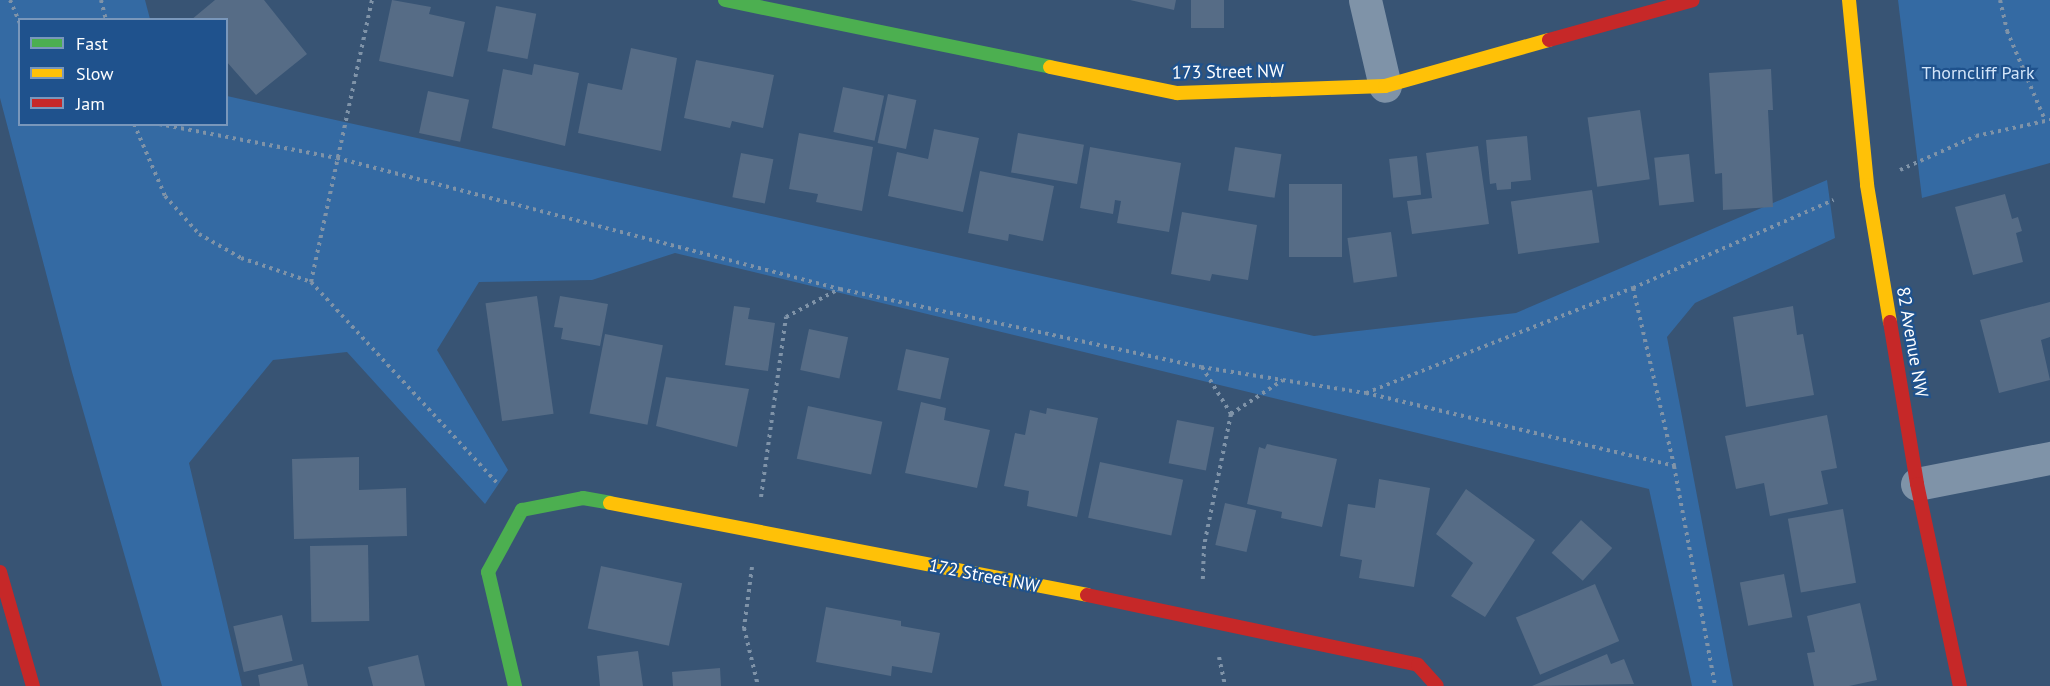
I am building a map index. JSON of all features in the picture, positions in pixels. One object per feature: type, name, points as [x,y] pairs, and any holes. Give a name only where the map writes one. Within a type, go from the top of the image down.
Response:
[{"type":"main road","name":"173 Street NW","points":[[724,0],[1177,93],[1385,86],[1693,0]]},
{"type":"main road","name":"82 Avenue NW","points":[[1849,0],[1867,185],[1917,484],[1960,686]]},
{"type":"main road","name":"172 Street NW","points":[[522,510],[583,498],[1208,619],[1418,665],[1437,686]]},
{"type":"main road","points":[[515,686],[488,572],[522,510]]},
{"type":"main road","points":[[0,572],[33,686]]},
{"type":"street","points":[[1365,0],[1385,86]]},
{"type":"street","points":[[1917,484],[2050,458]]},
{"type":"path","points":[[10,0],[18,19]]},
{"type":"path","points":[[101,0],[106,18]]},
{"type":"path","points":[[311,282],[372,0]]},
{"type":"path","points":[[1366,393],[1632,288],[1976,136],[2048,120],[2007,31],[2000,0]]},
{"type":"path","points":[[135,126],[165,196],[199,234],[241,258],[311,282],[522,510]]},
{"type":"path","points":[[170,126],[338,158],[840,289],[1201,367],[1366,393],[1674,466]]},
{"type":"path","points":[[1632,288],[1674,466],[1715,686]]},
{"type":"path","points":[[758,686],[744,628],[786,317],[840,289]]},
{"type":"path","points":[[1201,367],[1231,414],[1204,546],[1202,592],[1208,619]]},
{"type":"path","points":[[1231,414],[1284,380]]},
{"type":"green space","points":[[0,0],[145,0],[150,18],[18,18],[18,126],[228,126],[228,96],[1314,336],[1516,313],[1827,180],[1835,238],[1695,303],[1667,337],[1733,686],[1692,686],[1649,489],[675,253],[592,280],[479,282],[437,350],[508,470],[485,504],[347,352],[273,360],[189,463],[242,686],[162,686],[72,372],[0,98]]},
{"type":"green space","name":"Thorncliff Park","points":[[1898,0],[2050,0],[2050,163],[1922,198]]},
{"type":"building","points":[[215,0],[264,0],[307,54],[256,95],[228,63],[228,18],[193,18]]},
{"type":"building","points":[[392,0],[431,7],[429,14],[465,22],[453,77],[379,61]]},
{"type":"building","points":[[1130,0],[1176,0],[1174,10]]},
{"type":"building","points":[[1191,0],[1224,0],[1224,28],[1191,28]]},
{"type":"building","points":[[496,6],[536,14],[527,59],[487,51]]},
{"type":"building","points":[[631,48],[677,58],[661,151],[578,133],[588,83],[622,90]]},
{"type":"building","points":[[696,60],[774,75],[763,128],[732,121],[730,128],[684,118]]},
{"type":"building","points":[[534,64],[579,73],[565,146],[492,128],[503,69],[532,75]]},
{"type":"building","points":[[1771,69],[1773,110],[1768,110],[1773,207],[1723,210],[1722,173],[1715,174],[1709,73]]},
{"type":"building","points":[[843,87],[884,96],[875,141],[833,132]]},
{"type":"building","points":[[428,91],[469,100],[460,142],[419,133]]},
{"type":"building","points":[[888,94],[916,100],[906,149],[878,143]]},
{"type":"building","points":[[1640,110],[1650,179],[1597,187],[1588,117]]},
{"type":"building","points":[[934,129],[979,138],[963,212],[888,196],[897,152],[928,159]]},
{"type":"building","points":[[799,133],[873,147],[862,211],[816,202],[818,194],[789,189]]},
{"type":"building","points":[[1018,133],[1084,145],[1077,184],[1011,172]]},
{"type":"building","points":[[1527,136],[1531,180],[1511,182],[1511,189],[1497,190],[1496,183],[1490,184],[1486,140]]},
{"type":"building","points":[[1478,146],[1489,224],[1412,234],[1407,201],[1432,198],[1426,153]]},
{"type":"building","points":[[1090,147],[1181,163],[1169,232],[1117,223],[1121,201],[1115,200],[1113,214],[1080,208]]},
{"type":"building","points":[[1235,147],[1281,154],[1275,198],[1228,190]]},
{"type":"building","points":[[741,153],[773,159],[765,203],[732,197]]},
{"type":"building","points":[[1689,154],[1694,202],[1659,205],[1654,158]]},
{"type":"building","points":[[1417,156],[1421,195],[1393,198],[1389,159]]},
{"type":"building","points":[[980,171],[1054,186],[1043,241],[1009,234],[1008,241],[968,233]]},
{"type":"building","points":[[1289,184],[1342,184],[1342,257],[1289,257]]},
{"type":"building","points":[[1592,190],[1599,242],[1518,254],[1511,201]]},
{"type":"building","points":[[2005,194],[2012,219],[2018,217],[2022,231],[2016,233],[2023,262],[1973,275],[1955,207]]},
{"type":"building","points":[[1182,212],[1257,225],[1248,280],[1212,274],[1210,281],[1171,274]]},
{"type":"building","points":[[1391,232],[1397,277],[1354,283],[1347,238]]},
{"type":"building","points":[[537,296],[554,414],[502,421],[486,303]]},
{"type":"building","points":[[560,296],[608,304],[600,346],[561,339],[563,328],[554,327]]},
{"type":"building","points":[[2050,302],[2050,337],[2041,340],[2050,380],[1999,393],[1980,320]]},
{"type":"building","points":[[734,306],[750,308],[748,319],[775,323],[768,371],[725,365]]},
{"type":"building","points":[[1793,306],[1797,335],[1803,334],[1814,395],[1746,407],[1733,317]]},
{"type":"building","points":[[809,329],[848,337],[839,378],[800,370]]},
{"type":"building","points":[[605,334],[663,345],[647,425],[590,414]]},
{"type":"building","points":[[906,349],[949,358],[940,399],[897,390]]},
{"type":"building","points":[[666,377],[749,389],[737,447],[656,426]]},
{"type":"building","points":[[921,402],[946,408],[944,420],[990,430],[977,488],[905,473]]},
{"type":"building","points":[[808,406],[882,422],[871,475],[797,459]]},
{"type":"building","points":[[1047,408],[1098,418],[1077,517],[1027,506],[1029,491],[1004,486],[1015,433],[1025,435],[1030,410],[1046,414]]},
{"type":"building","points":[[1827,415],[1837,468],[1821,471],[1828,504],[1770,516],[1764,483],[1736,489],[1725,436]]},
{"type":"building","points":[[1177,420],[1214,427],[1206,470],[1169,463]]},
{"type":"building","points":[[1267,444],[1337,459],[1322,527],[1281,518],[1282,512],[1247,504],[1259,447],[1265,449]]},
{"type":"building","points":[[359,457],[359,490],[406,488],[407,536],[294,539],[292,459]]},
{"type":"building","points":[[1100,462],[1183,480],[1171,535],[1088,518]]},
{"type":"building","points":[[1379,479],[1430,488],[1414,587],[1359,578],[1362,560],[1340,556],[1348,504],[1375,508]]},
{"type":"building","points":[[1466,489],[1535,540],[1485,617],[1451,596],[1473,563],[1436,534]]},
{"type":"building","points":[[1225,503],[1256,510],[1247,552],[1215,545]]},
{"type":"building","points":[[1843,509],[1856,583],[1801,593],[1788,519]]},
{"type":"building","points":[[1581,520],[1612,548],[1583,581],[1552,553]]},
{"type":"building","points":[[368,545],[369,621],[311,622],[310,546]]},
{"type":"building","points":[[601,566],[682,583],[669,646],[588,629]]},
{"type":"building","points":[[1784,574],[1792,617],[1748,626],[1740,583]]},
{"type":"building","points":[[1595,584],[1619,641],[1540,675],[1516,618]]},
{"type":"building","points":[[1860,603],[1877,680],[1849,686],[1814,686],[1807,653],[1815,652],[1807,616]]},
{"type":"building","points":[[826,607],[901,621],[901,626],[940,633],[932,673],[892,666],[891,676],[816,662]]},
{"type":"building","points":[[282,615],[293,661],[244,672],[233,626]]},
{"type":"building","points":[[638,651],[643,686],[600,686],[597,656]]},
{"type":"building","points":[[1607,654],[1611,664],[1624,659],[1634,684],[1532,686]]},
{"type":"building","points":[[418,655],[425,686],[373,686],[368,667]]},
{"type":"building","points":[[303,664],[308,686],[260,686],[258,675]]},
{"type":"building","points":[[720,668],[721,686],[673,686],[672,672]]},
{"type":"traffic: fast","points":[[725,0],[1050,67]]},
{"type":"traffic: fast","points":[[515,686],[488,572],[522,510],[583,498],[610,503]]},
{"type":"traffic: slow","points":[[1849,0],[1867,185],[1890,322]]},
{"type":"traffic: slow","points":[[1050,67],[1177,93],[1385,86],[1549,40]]},
{"type":"traffic: slow","points":[[610,503],[1087,595]]},
{"type":"traffic: jam","points":[[1549,40],[1693,0]]},
{"type":"traffic: jam","points":[[1890,322],[1917,484],[1960,686]]},
{"type":"traffic: jam","points":[[0,572],[33,686]]},
{"type":"traffic: jam","points":[[1087,595],[1418,665],[1437,686]]}]
